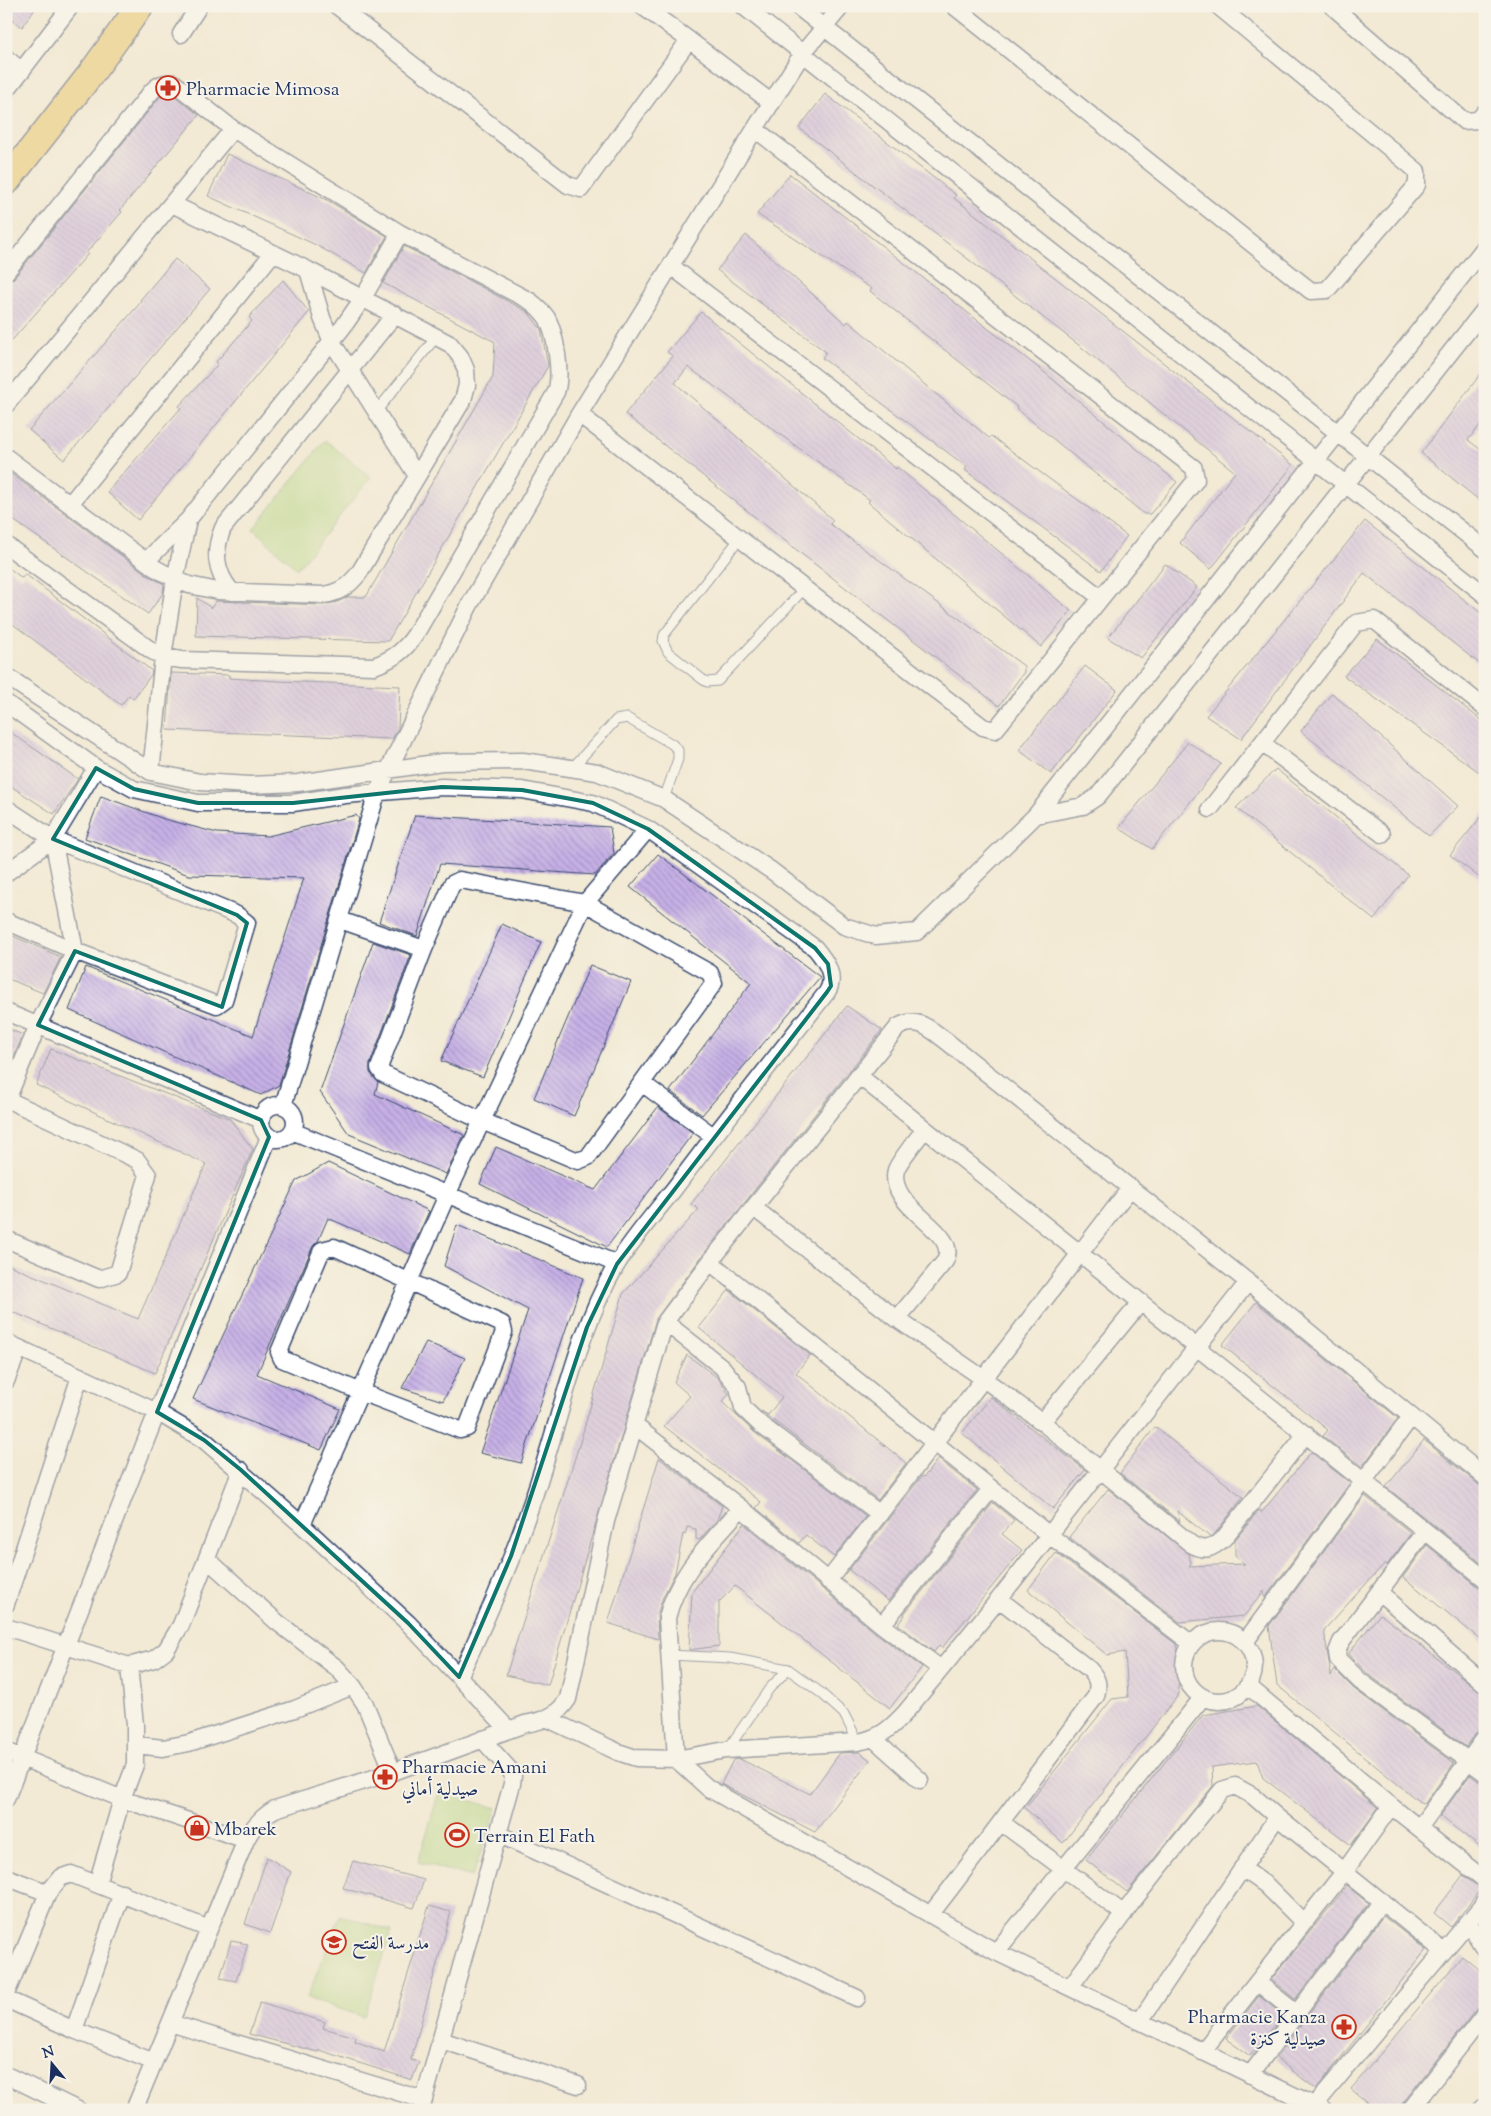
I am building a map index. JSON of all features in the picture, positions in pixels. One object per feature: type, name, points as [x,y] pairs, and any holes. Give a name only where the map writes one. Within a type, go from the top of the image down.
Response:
[{"type":"main road","points":[[6,182],[90,75],[140,6]]},
{"type":"street","points":[[6,91],[71,6]]},
{"type":"street","points":[[181,34],[199,6]]},
{"type":"street","points":[[337,6],[568,185],[581,189],[689,40]]},
{"type":"street","points":[[642,6],[772,103]]},
{"type":"street","points":[[742,6],[1485,595]]},
{"type":"street","points":[[797,6],[1485,549]]},
{"type":"street","points":[[283,1106],[377,793],[386,770],[469,606],[579,414],[802,54],[842,6]]},
{"type":"street","points":[[954,6],[1311,291],[1327,290],[1417,185],[1417,171],[1218,6]]},
{"type":"street","points":[[1332,6],[1464,121],[1478,120],[1485,112]]},
{"type":"street","points":[[6,58],[22,71]]},
{"type":"street","points":[[6,272],[158,85],[166,82],[174,83],[233,129],[400,233],[530,301],[540,309],[548,320],[558,364],[559,383],[556,392],[415,635],[405,649],[391,660],[374,666],[182,660],[163,656],[152,651],[6,546]]},
{"type":"street","points":[[6,405],[233,129]]},
{"type":"street","points":[[579,414],[983,727],[995,730],[1196,480],[1194,468],[756,129]]},
{"type":"street","points":[[6,457],[146,561],[175,579],[203,588],[232,592],[323,595],[347,587],[359,573],[463,400],[467,385],[466,370],[460,356],[450,344],[437,336],[273,252],[172,204]]},
{"type":"street","points":[[146,561],[188,520],[332,342],[363,298],[400,233]]},
{"type":"street","points":[[6,676],[151,772],[200,782],[249,785],[298,783],[442,762],[523,761],[597,772],[664,800],[772,871],[844,926],[876,936],[917,932],[1036,815],[1485,247]]},
{"type":"street","points":[[70,504],[273,252]]},
{"type":"street","points":[[671,266],[1101,598]]},
{"type":"street","points":[[308,270],[319,310],[332,342],[418,476]]},
{"type":"street","points":[[1036,815],[1082,806],[1098,796],[1485,309]]},
{"type":"street","points":[[232,592],[225,584],[216,562],[216,550],[223,528],[395,314]]},
{"type":"street","points":[[151,772],[163,656],[175,579],[188,520]]},
{"type":"street","points":[[1210,809],[1356,623],[1374,620],[1485,708]]},
{"type":"street","points":[[6,703],[96,768],[134,789],[198,803],[293,804],[345,795],[442,787],[522,790],[593,803],[648,829],[815,948],[828,964],[831,986],[827,992],[713,1136],[617,1264],[587,1327],[565,1391],[543,1469],[512,1556],[481,1631],[459,1677]]},
{"type":"street","points":[[1262,743],[1382,834]]},
{"type":"street","points":[[6,873],[53,839],[96,768]]},
{"type":"street","points":[[6,808],[53,839],[237,915],[247,923],[224,1000],[217,1005],[75,951],[6,921]]},
{"type":"street","points":[[302,1525],[447,1195],[585,903],[648,829]]},
{"type":"street","points":[[6,1239],[99,1278],[118,1273],[148,1175],[137,1160],[7,1100],[38,1025],[75,951],[53,839]]},
{"type":"street","points":[[460,880],[585,903],[710,973],[714,983],[588,1157],[578,1161],[482,1121],[383,1074],[379,1068],[424,949],[452,884],[460,880]]},
{"type":"street","points":[[340,920],[424,949]]},
{"type":"street","points":[[6,1012],[261,1120]]},
{"type":"street","points":[[134,2110],[246,1840],[256,1823],[274,1809],[393,1772],[508,1730],[548,1719],[562,1709],[568,1698],[606,1521],[665,1322],[858,1075],[898,1027],[906,1023],[915,1022],[925,1025],[1131,1187],[1485,1477]]},
{"type":"street","points":[[858,1075],[1485,1579]]},
{"type":"street","points":[[642,1082],[713,1136]]},
{"type":"street","points":[[273,1106],[283,1106],[291,1112],[294,1118],[292,1131],[282,1139],[269,1137],[264,1133],[261,1120],[267,1109],[273,1106]]},
{"type":"street","points":[[897,1319],[949,1254],[948,1246],[939,1235],[905,1201],[899,1192],[896,1181],[896,1169],[924,1129]]},
{"type":"street","points":[[292,1131],[617,1264]]},
{"type":"street","points":[[6,1799],[157,1412],[269,1137]]},
{"type":"street","points":[[828,1580],[1131,1187]]},
{"type":"street","points":[[754,1208],[897,1319],[1042,1422],[1191,1544],[1200,1549],[1207,1550],[1216,1546],[1224,1538],[1306,1434]]},
{"type":"street","points":[[334,1247],[502,1324],[504,1332],[467,1428],[460,1430],[361,1392],[282,1359],[279,1352],[322,1250],[334,1247]]},
{"type":"street","points":[[710,1262],[934,1441],[991,1489],[1192,1644]]},
{"type":"street","points":[[548,1719],[636,1758],[676,1759],[726,1750],[858,1742],[874,1739],[893,1726],[999,1599],[1048,1534],[1101,1470],[1196,1346],[1248,1282]]},
{"type":"street","points":[[1042,1422],[1141,1302]]},
{"type":"street","points":[[665,1322],[722,1367],[738,1387],[743,1408],[761,1425],[880,1514]]},
{"type":"street","points":[[6,1381],[13,1345],[157,1412],[204,1440],[241,1470],[408,1623],[508,1730]]},
{"type":"street","points":[[6,1604],[80,1376]]},
{"type":"street","points":[[1245,1642],[1411,1417]]},
{"type":"street","points":[[634,1425],[741,1508],[882,1625],[941,1669]]},
{"type":"street","points":[[6,1627],[129,1666],[154,1659],[166,1650],[181,1625],[241,1470]]},
{"type":"street","points":[[882,1625],[991,1489]]},
{"type":"street","points":[[741,1508],[680,1582],[672,1599],[667,1618],[676,1759],[708,1788],[996,1952],[1319,2107],[1485,1902]]},
{"type":"street","points":[[1425,1531],[1341,1642],[1337,1652],[1338,1659],[1360,1681],[1485,1773]]},
{"type":"street","points":[[207,1559],[277,1622],[337,1668],[353,1686],[365,1704],[393,1772]]},
{"type":"street","points":[[1379,1592],[1485,1684]]},
{"type":"street","points":[[930,1915],[1002,1823],[1096,1696],[1099,1684],[1089,1669],[999,1599]]},
{"type":"street","points":[[1216,1631],[1232,1634],[1245,1642],[1252,1656],[1254,1671],[1248,1686],[1243,1692],[1230,1700],[1214,1701],[1203,1697],[1193,1690],[1186,1677],[1184,1661],[1192,1644],[1201,1636],[1216,1631]]},
{"type":"street","points":[[97,1884],[122,1799],[135,1765],[136,1745],[129,1666]]},
{"type":"street","points":[[136,1745],[163,1748],[189,1743],[294,1709],[353,1686]]},
{"type":"street","points":[[1248,1686],[1391,1806],[1485,1880]]},
{"type":"street","points":[[996,1952],[1203,1697]]},
{"type":"street","points":[[1419,1828],[1467,1760],[1485,1738]]},
{"type":"street","points":[[170,2023],[423,2105],[512,1784],[513,1776],[482,1739]]},
{"type":"street","points":[[874,1739],[920,1780]]},
{"type":"street","points":[[6,1751],[122,1799],[246,1840]]},
{"type":"street","points":[[1070,1987],[1124,1914],[1222,1790],[1235,1786],[1253,1796],[1344,1872],[1444,1951]]},
{"type":"street","points":[[1202,2052],[1344,1872],[1391,1806]]},
{"type":"street","points":[[1140,2021],[1277,1817]]},
{"type":"street","points":[[1002,1823],[1124,1914]]},
{"type":"street","points":[[498,1834],[857,1998]]},
{"type":"street","points":[[1242,1868],[1266,1885],[1304,1922]]},
{"type":"street","points":[[6,1994],[48,1893],[60,1878],[68,1874],[122,1893],[209,1929]]},
{"type":"street","points":[[6,1877],[48,1893]]},
{"type":"street","points":[[74,2030],[122,1893]]},
{"type":"street","points":[[1250,2074],[1382,1901]]},
{"type":"street","points":[[1468,1922],[1485,1950]]},
{"type":"street","points":[[1257,1982],[1296,2013]]},
{"type":"street","points":[[6,1999],[74,2030],[154,2062]]},
{"type":"street","points":[[1410,2110],[1485,2014]]},
{"type":"street","points":[[441,2040],[578,2085]]},
{"type":"street","points":[[6,2075],[78,2110]]},
{"type":"street","points":[[1481,2110],[1485,2106]]},
{"type":"lane","points":[[376,412],[437,336]]},
{"type":"lane","points":[[740,538],[664,635],[664,647],[696,674],[707,682],[718,681],[804,589]]},
{"type":"lane","points":[[572,768],[616,720],[627,718],[672,744],[678,750],[678,759],[664,800]]},
{"type":"lane","points":[[670,1655],[730,1658],[788,1669],[844,1714],[858,1742]]},
{"type":"lane","points":[[726,1750],[770,1689],[788,1669]]},
{"type":"highlighted area","points":[[96,768],[134,789],[198,803],[293,803],[442,787],[522,790],[593,803],[648,829],[815,948],[828,964],[831,986],[827,992],[617,1264],[587,1327],[511,1556],[459,1677],[408,1623],[241,1470],[204,1440],[157,1412],[269,1137],[261,1120],[38,1025],[75,951],[222,1007],[247,923],[237,915],[53,839]]},
{"type":"green space","points":[[325,440],[371,477],[297,569],[253,529]]},
{"type":"green space","name":"Terrain El Fath","points":[[439,1792],[497,1808],[472,1877],[418,1862]]},
{"type":"green space","points":[[340,1915],[392,1931],[364,2017],[307,1998]]},
{"type":"building","points":[[6,6],[37,6],[22,27],[6,14]]},
{"type":"building","points":[[165,93],[170,93],[199,115],[120,210],[122,212],[86,253],[88,254],[6,347],[6,282],[14,278]]},
{"type":"building","points":[[825,94],[956,195],[954,198],[1293,465],[1211,569],[1180,543],[1235,472],[1080,346],[799,128]]},
{"type":"building","points":[[227,154],[327,200],[387,236],[366,273],[314,244],[208,196]]},
{"type":"building","points":[[790,174],[1045,373],[1177,482],[1150,514],[1144,514],[1017,407],[870,291],[872,289],[757,214]]},
{"type":"building","points":[[746,235],[846,324],[848,321],[989,438],[991,436],[1127,536],[1101,571],[965,470],[967,467],[822,358],[826,352],[717,270]]},
{"type":"building","points":[[404,246],[528,312],[541,329],[548,366],[388,641],[196,636],[197,598],[211,608],[216,601],[323,605],[348,597],[366,597],[493,377],[495,342],[383,283]]},
{"type":"building","points":[[175,259],[210,289],[64,460],[29,430],[141,302],[140,300]]},
{"type":"building","points":[[283,280],[309,312],[138,520],[107,492],[181,408],[179,406],[218,364],[216,362],[252,321],[249,317]]},
{"type":"building","points":[[701,312],[896,469],[897,467],[1071,611],[1041,647],[868,502],[870,500],[688,367],[675,383],[833,520],[830,524],[1024,666],[1024,672],[999,706],[803,555],[625,414],[673,356],[667,352]]},
{"type":"building","points":[[1485,368],[1485,419],[1468,440],[1485,453],[1485,505],[1421,453]]},
{"type":"building","points":[[6,470],[149,576],[164,584],[163,593],[148,614],[6,515]]},
{"type":"building","points":[[1365,521],[1485,616],[1485,668],[1364,573],[1241,739],[1206,716]]},
{"type":"building","points":[[1165,564],[1197,587],[1141,658],[1108,638]]},
{"type":"building","points":[[6,566],[22,578],[25,574],[152,671],[133,699],[129,695],[121,705],[6,619]]},
{"type":"building","points":[[1377,639],[1485,723],[1485,776],[1344,676]]},
{"type":"building","points":[[1085,666],[1117,690],[1051,774],[1019,750]]},
{"type":"building","points":[[171,673],[229,675],[229,678],[279,681],[400,686],[398,728],[392,739],[167,730]]},
{"type":"building","points":[[1332,693],[1458,806],[1429,836],[1301,731]]},
{"type":"building","points":[[6,729],[78,779],[54,814],[6,783]]},
{"type":"building","points":[[1188,742],[1221,764],[1152,849],[1119,828]]},
{"type":"building","points":[[1276,769],[1408,875],[1374,920],[1236,808]]},
{"type":"building","points":[[101,796],[164,819],[217,833],[268,836],[356,815],[359,819],[279,1085],[261,1095],[69,1010],[86,967],[253,1036],[304,878],[189,875],[85,838]]},
{"type":"building","points":[[1485,812],[1485,882],[1450,855]]},
{"type":"building","points":[[415,815],[610,827],[614,853],[595,875],[440,864],[417,936],[379,922]]},
{"type":"building","points":[[658,854],[820,977],[702,1115],[670,1091],[751,983],[630,887]]},
{"type":"building","points":[[502,924],[541,942],[483,1077],[441,1061]]},
{"type":"building","points":[[6,933],[61,957],[43,993],[6,978]]},
{"type":"building","points":[[373,942],[411,955],[370,1064],[370,1073],[378,1082],[375,1094],[464,1135],[446,1174],[349,1134],[320,1092]]},
{"type":"building","points":[[590,965],[631,982],[574,1116],[534,1098]]},
{"type":"building","points":[[847,1006],[882,1030],[702,1256],[656,1319],[548,1685],[506,1675],[581,1439],[623,1294],[699,1209],[691,1204]]},
{"type":"building","points":[[6,1028],[23,1035],[6,1074]]},
{"type":"building","points":[[51,1049],[230,1119],[253,1149],[155,1373],[6,1309],[6,1264],[138,1319],[206,1164],[36,1085]]},
{"type":"building","points":[[658,1107],[693,1133],[607,1247],[480,1184],[496,1147],[595,1190]]},
{"type":"building","points":[[328,1163],[429,1211],[410,1254],[328,1218],[318,1241],[313,1246],[257,1374],[340,1409],[321,1450],[193,1399],[296,1181]]},
{"type":"building","points":[[457,1225],[583,1278],[521,1463],[480,1453],[528,1310],[444,1266]]},
{"type":"building","points":[[729,1290],[810,1355],[796,1373],[906,1463],[878,1500],[761,1411],[768,1415],[782,1397],[699,1328]]},
{"type":"building","points":[[1256,1302],[1398,1418],[1362,1467],[1323,1436],[1328,1430],[1222,1345]]},
{"type":"building","points":[[426,1342],[465,1358],[443,1401],[402,1388]]},
{"type":"building","points":[[687,1355],[718,1378],[729,1394],[722,1402],[754,1432],[866,1516],[834,1557],[806,1535],[799,1543],[756,1508],[761,1502],[664,1426],[690,1396],[674,1382]]},
{"type":"building","points":[[991,1397],[1085,1470],[1053,1509],[962,1433]]},
{"type":"building","points":[[1155,1427],[1243,1497],[1217,1531],[1210,1537],[1177,1511],[1180,1522],[1120,1473]]},
{"type":"building","points":[[1424,1440],[1479,1485],[1485,1487],[1485,1566],[1386,1487]]},
{"type":"building","points":[[1311,1452],[1350,1483],[1265,1598],[1264,1591],[1244,1616],[1180,1622],[1069,1537],[1108,1489],[1189,1554],[1191,1563],[1189,1566],[1245,1564],[1235,1556],[1235,1540],[1259,1510],[1262,1512]]},
{"type":"building","points":[[659,1458],[722,1506],[717,1520],[699,1540],[696,1539],[696,1529],[687,1527],[685,1535],[683,1534],[675,1573],[663,1597],[657,1615],[658,1639],[608,1623]]},
{"type":"building","points":[[938,1459],[977,1490],[888,1601],[849,1570],[922,1476],[924,1477]]},
{"type":"building","points":[[1365,1496],[1411,1533],[1387,1565],[1385,1563],[1324,1630],[1331,1676],[1335,1670],[1354,1689],[1454,1763],[1425,1803],[1422,1804],[1277,1685],[1269,1626]]},
{"type":"building","points":[[993,1503],[1014,1520],[1002,1534],[1022,1550],[942,1648],[939,1645],[934,1652],[898,1624]]},
{"type":"building","points":[[744,1524],[876,1633],[922,1667],[890,1708],[735,1586],[719,1602],[719,1646],[689,1650],[692,1592]]},
{"type":"building","points":[[1427,1545],[1479,1587],[1485,1589],[1485,1643],[1403,1577]]},
{"type":"building","points":[[1056,1553],[1176,1644],[1179,1694],[1063,1843],[1025,1808],[1112,1699],[1128,1697],[1125,1652],[1107,1655],[1028,1590]]},
{"type":"building","points":[[1380,1614],[1485,1695],[1485,1726],[1477,1732],[1466,1747],[1367,1673],[1348,1654]]},
{"type":"building","points":[[1257,1706],[1378,1808],[1351,1845],[1263,1778],[1257,1761],[1212,1767],[1213,1786],[1127,1892],[1086,1860],[1203,1715]]},
{"type":"building","points":[[859,1752],[870,1760],[815,1832],[721,1784],[733,1760],[740,1759],[810,1794],[840,1753]]},
{"type":"building","points":[[1470,1775],[1485,1786],[1485,1851],[1440,1816]]},
{"type":"building","points":[[267,1857],[291,1872],[270,1933],[245,1924]]},
{"type":"building","points":[[353,1861],[424,1880],[414,1908],[343,1888]]},
{"type":"building","points":[[1463,1875],[1481,1889],[1451,1927],[1434,1913]]},
{"type":"building","points":[[1347,1886],[1368,1903],[1295,1999],[1271,1980]]},
{"type":"building","points":[[429,1906],[451,1912],[411,2060],[419,2062],[412,2080],[319,2050],[318,2052],[249,2034],[260,2002],[325,2022],[323,2028],[356,2037],[355,2041],[384,2052]]},
{"type":"building","points":[[1383,1916],[1426,1950],[1316,2089],[1276,2058]]},
{"type":"building","points":[[231,1941],[248,1944],[236,1981],[220,1978]]},
{"type":"building","points":[[1462,1956],[1485,1975],[1485,2004],[1477,2008],[1402,2104],[1400,2110],[1376,2110],[1351,2089]]},
{"type":"building","points":[[1259,1996],[1283,2015],[1250,2056],[1226,2039]]},
{"type":"place","name":"Pharmacie Mimosa","points":[[168,88]]},
{"type":"place","name":"Pharmacie Amani صيدلية أماني","points":[[385,1777]]},
{"type":"place","name":"Mbarek","points":[[197,1828]]},
{"type":"place","name":"Terrain El Fath","points":[[457,1835]]},
{"type":"place","name":"مدرسة الفتح","points":[[334,1942]]},
{"type":"place","name":"Pharmacie Kanza صيدلية كنزة","points":[[1344,2027]]}]
